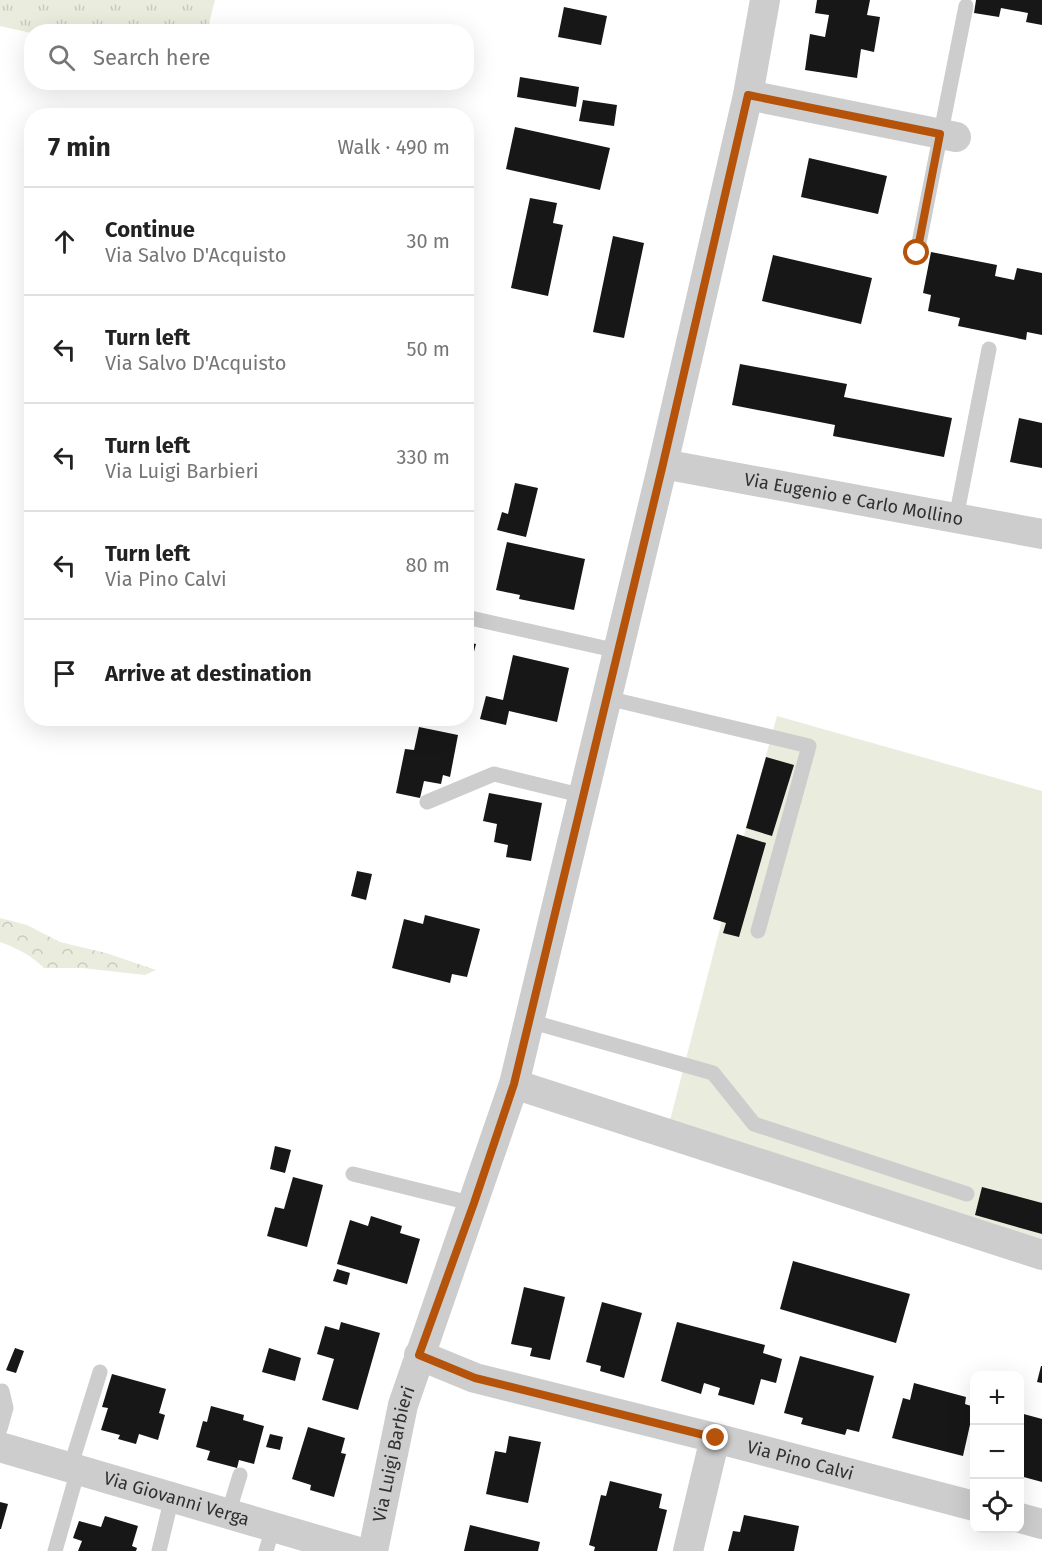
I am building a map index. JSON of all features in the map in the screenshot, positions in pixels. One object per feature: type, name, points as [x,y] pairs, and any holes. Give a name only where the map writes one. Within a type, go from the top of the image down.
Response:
[{"type":"street","name":"Via Luigi Barbieri","points":[[373,1551],[403,1405],[514,1084],[663,464],[748,95],[765,0]]},
{"type":"street","points":[[748,95],[948,135]]},
{"type":"street","name":"Via Eugenio e Carlo Mollino","points":[[663,464],[1042,534]]},
{"type":"street","points":[[514,1084],[1042,1255]]},
{"type":"street","name":"Via Pino Calvi","points":[[419,1355],[475,1378],[970,1505]]},
{"type":"street","points":[[688,1551],[716,1438]]},
{"type":"street","name":"Via Giovanni Verga","points":[[0,1447],[228,1514],[269,1539],[355,1551]]},
{"type":"street","points":[[1024,1519],[1042,1524]]},
{"type":"lane","points":[[917,253],[948,135],[966,6]]},
{"type":"lane","points":[[956,518],[989,349]]},
{"type":"lane","points":[[474,619],[618,651]]},
{"type":"lane","points":[[607,698],[809,746],[758,931]]},
{"type":"lane","points":[[428,802],[494,774],[584,796]]},
{"type":"lane","points":[[529,1021],[713,1073],[754,1124],[967,1194]]},
{"type":"lane","points":[[353,1174],[474,1203]]},
{"type":"lane","points":[[55,1551],[100,1372]]},
{"type":"lane","points":[[0,1429],[6,1408],[2,1391]]},
{"type":"lane","points":[[228,1514],[240,1475]]},
{"type":"lane","points":[[159,1551],[172,1497]]},
{"type":"green space","points":[[0,0],[215,0],[209,24],[24,24],[24,31],[0,26]]},
{"type":"green space","points":[[777,716],[1042,791],[1042,1245],[668,1128]]},
{"type":"green space","points":[[0,918],[27,925],[60,942],[106,953],[156,970],[145,975],[82,968],[44,968],[24,953],[0,942]]},
{"type":"building","points":[[817,0],[870,0],[867,15],[880,17],[874,52],[861,49],[857,78],[805,70],[810,34],[825,37],[829,15],[815,13]]},
{"type":"building","points":[[976,0],[1042,0],[1042,25],[1026,22],[1028,13],[1001,8],[999,17],[974,13]]},
{"type":"building","points":[[564,7],[607,16],[601,45],[558,37]]},
{"type":"building","points":[[520,77],[579,87],[576,107],[517,97]]},
{"type":"building","points":[[583,100],[617,105],[614,126],[579,121]]},
{"type":"building","points":[[515,127],[610,148],[600,190],[506,169]]},
{"type":"building","points":[[809,158],[887,176],[878,214],[801,197]]},
{"type":"building","points":[[530,198],[557,203],[553,223],[563,225],[548,296],[511,288]]},
{"type":"building","points":[[613,236],[644,243],[624,338],[593,332]]},
{"type":"building","points":[[931,252],[997,265],[995,276],[1014,280],[1017,268],[1042,273],[1042,335],[1027,332],[1026,340],[958,326],[960,318],[928,311],[931,295],[923,293]]},
{"type":"building","points":[[773,255],[872,278],[861,324],[762,301]]},
{"type":"building","points":[[740,364],[847,384],[844,397],[952,418],[944,457],[833,436],[835,425],[732,405]]},
{"type":"building","points":[[1019,418],[1042,423],[1042,468],[1010,462]]},
{"type":"building","points":[[515,483],[538,488],[526,537],[497,530],[502,512],[508,514]]},
{"type":"building","points":[[507,542],[585,559],[574,610],[519,599],[520,595],[496,590]]},
{"type":"building","points":[[513,655],[569,668],[557,722],[509,711],[506,725],[480,719],[486,696],[503,700]]},
{"type":"building","points":[[419,727],[458,735],[450,777],[443,775],[441,784],[424,781],[420,798],[396,793],[405,749],[414,750]]},
{"type":"building","points":[[766,757],[794,765],[772,836],[746,828]]},
{"type":"building","points":[[489,793],[542,803],[531,861],[506,857],[508,845],[494,842],[497,824],[483,821]]},
{"type":"building","points":[[737,834],[766,843],[739,937],[723,933],[726,923],[713,919]]},
{"type":"building","points":[[357,871],[372,874],[366,900],[351,896]]},
{"type":"building","points":[[425,915],[480,929],[467,977],[452,974],[450,983],[392,968],[404,919],[423,924]]},
{"type":"building","points":[[275,1146],[291,1150],[285,1173],[270,1169]]},
{"type":"building","points":[[293,1177],[323,1185],[307,1247],[267,1236],[275,1207],[284,1209]]},
{"type":"building","points":[[982,1187],[1042,1203],[1042,1234],[975,1215]]},
{"type":"building","points":[[371,1216],[402,1226],[400,1233],[420,1239],[407,1284],[337,1264],[350,1220],[368,1226]]},
{"type":"building","points":[[793,1261],[910,1294],[896,1343],[780,1309]]},
{"type":"building","points":[[337,1269],[350,1273],[347,1285],[333,1281]]},
{"type":"building","points":[[524,1287],[565,1297],[550,1360],[530,1356],[532,1348],[511,1344]]},
{"type":"building","points":[[602,1302],[642,1313],[624,1378],[600,1371],[601,1366],[586,1362]]},
{"type":"building","points":[[341,1322],[380,1333],[358,1410],[322,1400],[334,1359],[317,1354],[325,1326],[339,1330]]},
{"type":"building","points":[[677,1322],[765,1345],[763,1353],[782,1359],[776,1383],[761,1379],[754,1405],[718,1395],[720,1388],[704,1383],[701,1394],[661,1381]]},
{"type":"building","points":[[15,1348],[24,1351],[16,1373],[6,1370]]},
{"type":"building","points":[[269,1348],[301,1358],[295,1381],[262,1372]]},
{"type":"building","points":[[800,1356],[874,1376],[859,1432],[847,1429],[845,1435],[801,1424],[803,1418],[784,1413]]},
{"type":"building","points":[[1042,1366],[1042,1383],[1037,1382]]},
{"type":"building","points":[[112,1374],[166,1389],[159,1413],[165,1415],[158,1440],[139,1434],[136,1444],[118,1439],[120,1435],[101,1430],[108,1408],[102,1407]]},
{"type":"building","points":[[914,1383],[966,1397],[965,1404],[970,1406],[970,1425],[963,1456],[892,1438],[903,1398],[910,1400]]},
{"type":"building","points":[[211,1406],[244,1415],[243,1420],[264,1426],[254,1464],[239,1460],[237,1468],[207,1460],[210,1451],[196,1447],[203,1421],[207,1422]]},
{"type":"building","points":[[1024,1414],[1042,1419],[1042,1482],[1024,1477]]},
{"type":"building","points":[[308,1427],[345,1438],[341,1453],[346,1454],[334,1497],[310,1490],[311,1485],[292,1479]]},
{"type":"building","points":[[270,1434],[283,1437],[280,1450],[266,1447]]},
{"type":"building","points":[[509,1436],[541,1442],[528,1503],[486,1494],[495,1451],[506,1453]]},
{"type":"building","points":[[610,1481],[662,1494],[659,1508],[667,1510],[657,1551],[594,1551],[595,1547],[589,1545],[601,1495],[606,1496]]},
{"type":"building","points":[[0,1502],[8,1504],[1,1529],[0,1529]]},
{"type":"building","points":[[744,1515],[799,1526],[794,1551],[728,1551],[733,1531],[740,1532]]},
{"type":"building","points":[[105,1516],[138,1526],[132,1546],[137,1548],[136,1551],[78,1551],[82,1541],[73,1538],[79,1521],[101,1527]]},
{"type":"building","points":[[470,1525],[540,1542],[538,1551],[464,1551]]},
{"type":"route","points":[[716,1438],[475,1378],[419,1355],[514,1084],[663,464],[748,95],[940,134],[917,253]]}]
